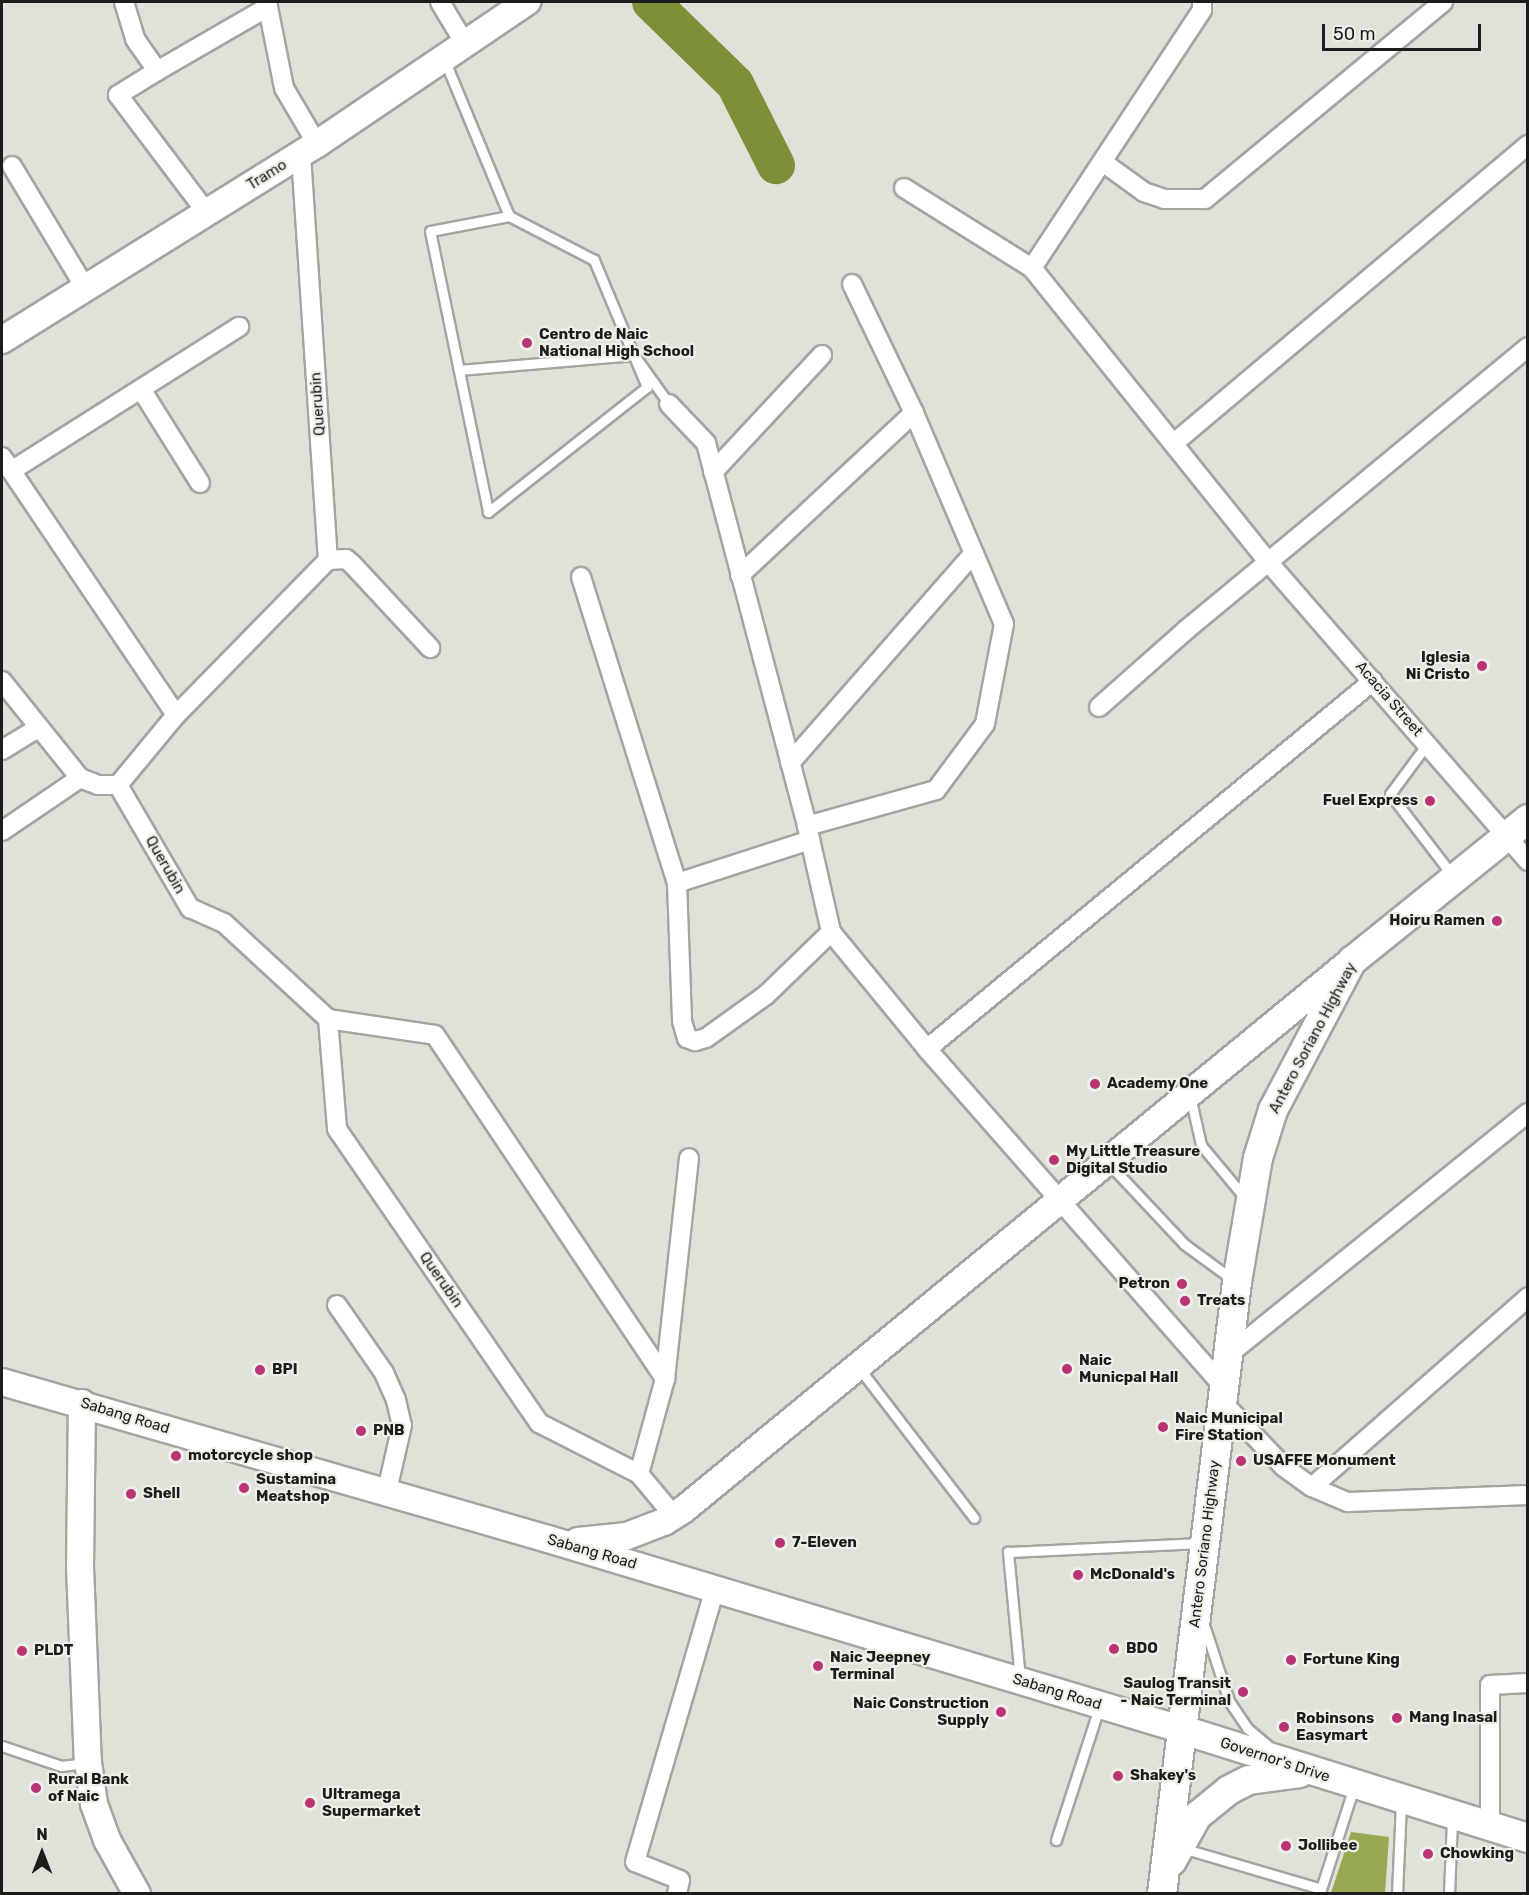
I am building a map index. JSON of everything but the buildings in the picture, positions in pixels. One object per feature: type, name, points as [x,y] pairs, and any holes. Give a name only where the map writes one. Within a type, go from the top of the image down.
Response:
[{"type":"main road","name":"Tramo","points":[[2,340],[309,149],[454,49],[527,2]]},
{"type":"main road","name":"Antero Soriano Highway","points":[[1180,1729],[1199,1595],[1237,1282],[1249,1204],[1273,1110],[1352,961],[1517,827]]},
{"type":"main road","points":[[548,1539],[613,1539],[653,1528],[674,1516],[859,1368],[1352,961]]},
{"type":"main road","name":"Sabang Road","points":[[2,1382],[82,1403],[386,1495],[548,1539],[1180,1729]]},
{"type":"main road","points":[[82,1403],[80,1579],[88,1762],[97,1813],[137,1893]]},
{"type":"main road","points":[[1163,1889],[1173,1845],[1180,1729]]},
{"type":"main road","name":"Governor's Drive","points":[[1180,1729],[1313,1773],[1527,1838]]},
{"type":"main road","points":[[1173,1845],[1197,1816],[1229,1790],[1272,1775],[1313,1773]]},
{"type":"street","points":[[124,2],[135,39],[157,71]]},
{"type":"street","points":[[440,2],[454,49]]},
{"type":"street","points":[[1032,268],[1104,163],[1202,10],[1202,2]]},
{"type":"street","points":[[1104,163],[1144,192],[1164,199],[1205,199],[1443,2]]},
{"type":"street","points":[[207,213],[118,95],[268,4],[284,88],[309,149]]},
{"type":"street","points":[[1174,443],[1527,145]]},
{"type":"street","name":"Querubin","points":[[309,149],[328,560]]},
{"type":"street","points":[[12,166],[86,289]]},
{"type":"street","name":"Acacia Street","points":[[904,188],[1032,268],[1269,563],[1427,743],[1517,827],[1527,861]]},
{"type":"street","points":[[677,883],[809,833],[936,790],[985,724],[1004,624],[914,413],[852,284]]},
{"type":"street","points":[[176,715],[6,464],[141,389],[239,327]]},
{"type":"street","points":[[1099,707],[1186,630],[1527,347]]},
{"type":"street","points":[[713,472],[822,355]]},
{"type":"street","points":[[141,389],[200,483]]},
{"type":"street","points":[[669,404],[706,443],[809,833],[831,932],[927,1049],[1060,1201],[1284,1467],[1312,1487],[1348,1502],[1527,1495]]},
{"type":"street","points":[[740,574],[914,413]]},
{"type":"street","points":[[790,763],[974,554]]},
{"type":"street","points":[[2,681],[80,778],[98,785],[118,785],[176,715],[328,560],[346,559],[352,564],[430,648]]},
{"type":"street","points":[[581,577],[677,883],[679,976],[687,1038],[706,1038],[766,995],[831,932]]},
{"type":"street","points":[[927,1049],[1373,681]]},
{"type":"street","points":[[2,750],[38,728]]},
{"type":"street","points":[[2,831],[80,778]]},
{"type":"street","name":"Querubin","points":[[118,785],[190,908],[224,922],[328,1019],[337,1129],[539,1423],[639,1474]]},
{"type":"street","points":[[328,1019],[435,1035],[665,1379]]},
{"type":"street","points":[[1229,1354],[1527,1113]]},
{"type":"street","points":[[674,1516],[639,1474],[665,1379],[689,1158]]},
{"type":"street","points":[[1312,1487],[1527,1297]]},
{"type":"street","points":[[337,1305],[384,1373],[396,1400],[402,1425],[386,1495]]},
{"type":"street","points":[[677,1893],[680,1880],[635,1862],[715,1589]]},
{"type":"street","points":[[1490,1826],[1490,1685],[1527,1683]]},
{"type":"lane","points":[[454,49],[509,216]]},
{"type":"lane","points":[[509,216],[594,260],[634,355],[647,387],[488,512],[430,231],[509,216]]},
{"type":"lane","points":[[459,370],[634,355]]},
{"type":"lane","points":[[634,355],[669,404]]},
{"type":"lane","points":[[1427,743],[1390,795],[1454,878]]},
{"type":"lane","points":[[1189,1094],[1201,1145],[1249,1204]]},
{"type":"lane","points":[[1107,1162],[1184,1244],[1237,1282]]},
{"type":"lane","points":[[859,1368],[974,1518]]},
{"type":"lane","points":[[1020,1681],[1008,1552],[1205,1542]]},
{"type":"lane","points":[[1199,1595],[1217,1671],[1238,1716],[1262,1742],[1313,1773]]},
{"type":"lane","points":[[1056,1840],[1100,1704]]},
{"type":"lane","points":[[2,1746],[61,1766],[88,1762]]},
{"type":"lane","points":[[1173,1845],[1321,1889],[1355,1785]]},
{"type":"lane","points":[[1397,1893],[1401,1800]]},
{"type":"lane","points":[[1449,1893],[1452,1816]]},
{"type":"green space","points":[[1351,1832],[1389,1837],[1385,1893],[1331,1893]]},
{"type":"waterway","points":[[651,2],[735,84],[776,165]]},
{"type":"place","name":"Centro de Naic National High School","points":[[527,343]]},
{"type":"place","name":"Iglesia Ni Cristo","points":[[1482,666]]},
{"type":"place","name":"Fuel Express","points":[[1430,801]]},
{"type":"place","name":"Hoiru Ramen","points":[[1497,921]]},
{"type":"place","name":"Academy One","points":[[1095,1084]]},
{"type":"place","name":"My Little Treasure Digital Studio","points":[[1054,1160]]},
{"type":"place","name":"Petron","points":[[1182,1284]]},
{"type":"place","name":"Treats","points":[[1185,1301]]},
{"type":"place","name":"Naic Municpal Hall","points":[[1067,1369]]},
{"type":"place","name":"BPI","points":[[260,1370]]},
{"type":"place","name":"Naic Municipal Fire Station","points":[[1163,1427]]},
{"type":"place","name":"PNB","points":[[361,1431]]},
{"type":"place","name":"motorcycle shop","points":[[176,1456]]},
{"type":"place","name":"USAFFE Monument","points":[[1241,1461]]},
{"type":"place","name":"Sustamina Meatshop","points":[[244,1488]]},
{"type":"place","name":"Shell","points":[[131,1494]]},
{"type":"place","name":"7-Eleven","points":[[780,1543]]},
{"type":"place","name":"McDonald's","points":[[1078,1575]]},
{"type":"place","name":"BDO","points":[[1114,1649]]},
{"type":"place","name":"PLDT","points":[[22,1651]]},
{"type":"place","name":"Fortune King","points":[[1291,1660]]},
{"type":"place","name":"Naic Jeepney Terminal","points":[[818,1666]]},
{"type":"place","name":"Saulog Transit - Naic Terminal","points":[[1243,1692]]},
{"type":"place","name":"Naic Construction Supply","points":[[1001,1712]]},
{"type":"place","name":"Mang Inasal","points":[[1397,1718]]},
{"type":"place","name":"Robinsons Easymart","points":[[1284,1727]]},
{"type":"place","name":"Shakey's","points":[[1118,1776]]},
{"type":"place","name":"Rural Bank of Naic","points":[[36,1788]]},
{"type":"place","name":"Ultramega Supermarket","points":[[310,1803]]},
{"type":"place","name":"Jollibee","points":[[1286,1846]]},
{"type":"place","name":"Chowking","points":[[1428,1854]]}]
